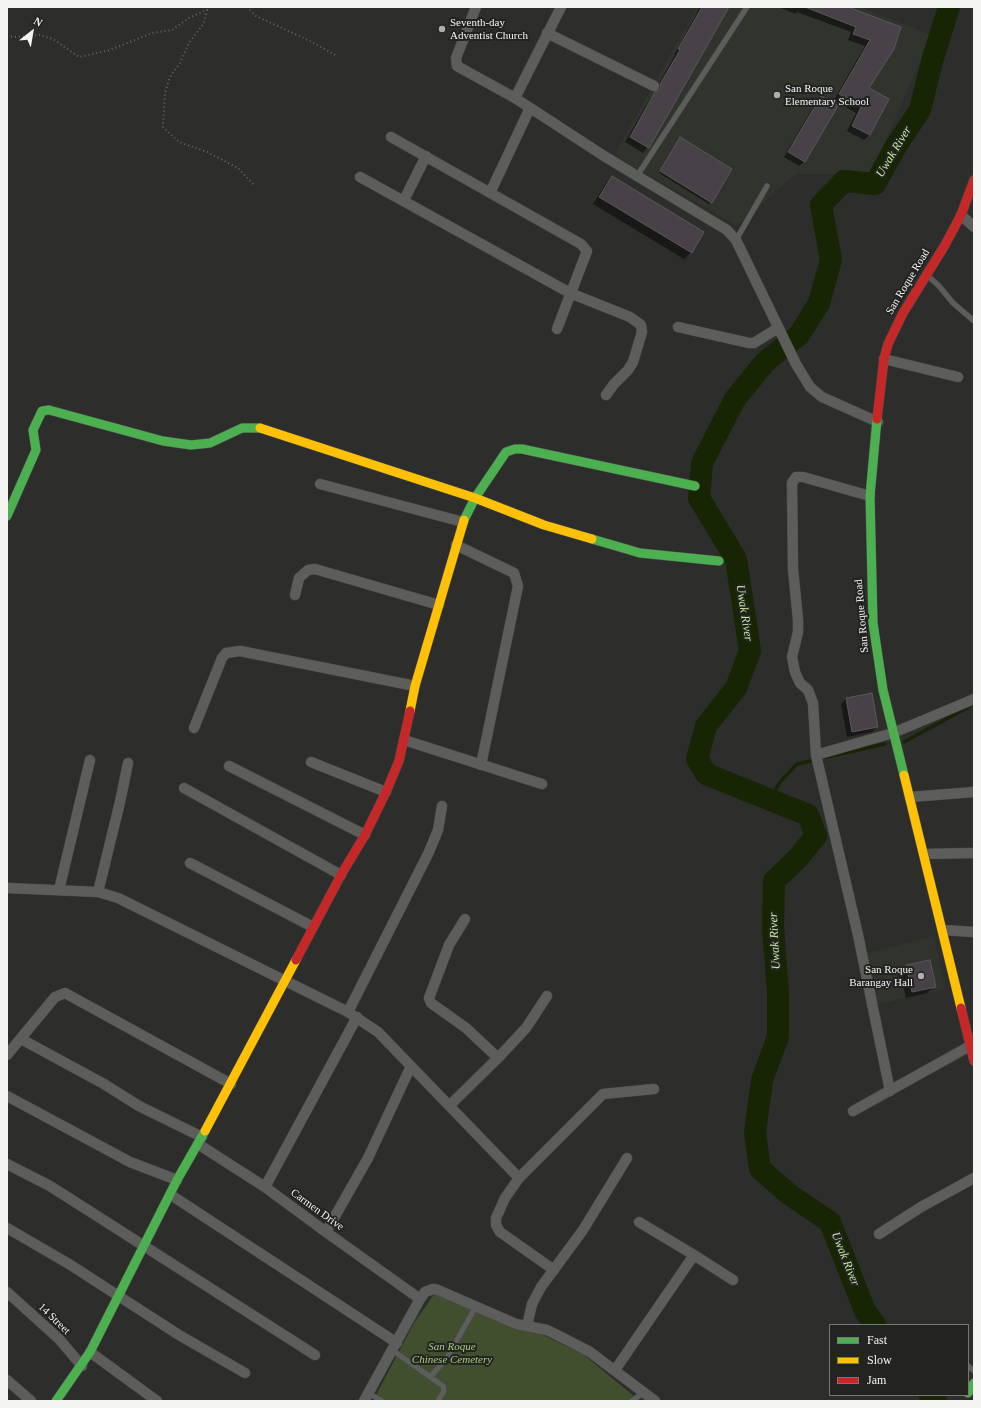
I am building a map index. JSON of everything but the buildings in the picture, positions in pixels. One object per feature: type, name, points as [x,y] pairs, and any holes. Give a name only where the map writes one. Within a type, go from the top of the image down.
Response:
[{"type":"street","points":[[476,7],[456,58],[457,66],[515,98],[637,176],[727,230],[736,240],[796,364],[810,387],[822,397],[878,422]]},
{"type":"street","points":[[515,98],[561,7]]},
{"type":"street","points":[[547,33],[654,86]]},
{"type":"street","points":[[490,193],[530,108]]},
{"type":"street","points":[[391,137],[581,244],[587,251],[557,329]]},
{"type":"street","points":[[404,200],[426,156]]},
{"type":"street","points":[[360,177],[570,293],[630,317],[641,325],[642,332],[633,362],[606,395]]},
{"type":"street","name":"San Roque Road","points":[[974,180],[961,215],[893,331],[884,359],[870,496],[871,595],[873,623],[883,690],[944,930],[974,1061]]},
{"type":"street","points":[[961,215],[974,227]]},
{"type":"street","points":[[678,327],[749,344],[780,332]]},
{"type":"street","points":[[884,359],[958,377]]},
{"type":"street","points":[[7,516],[36,450],[33,430],[42,411],[49,410],[163,441],[191,445],[210,442],[242,428],[257,427],[475,498],[544,525],[640,553],[719,561]]},
{"type":"street","points":[[56,1401],[82,1366],[90,1352],[171,1195],[177,1180],[231,1084],[313,927],[341,875],[365,835],[386,792],[399,761],[416,686],[463,522],[475,498],[506,452],[515,449],[533,451],[695,486]]},
{"type":"street","points":[[870,496],[804,477],[796,477],[792,483],[793,569],[798,626],[792,657],[795,672],[800,683],[812,696],[816,755],[858,935],[890,1091]]},
{"type":"street","points":[[320,484],[463,522]]},
{"type":"street","points":[[456,545],[514,573],[518,586],[481,765]]},
{"type":"street","points":[[295,595],[299,578],[308,570],[315,569],[439,606]]},
{"type":"street","points":[[194,728],[222,658],[226,653],[240,651],[416,686]]},
{"type":"street","points":[[816,755],[893,732],[974,699]]},
{"type":"street","points":[[404,740],[542,784]]},
{"type":"street","points":[[59,890],[90,760]]},
{"type":"street","points":[[311,762],[386,792]]},
{"type":"street","points":[[98,892],[128,763]]},
{"type":"street","points":[[229,766],[365,835]]},
{"type":"street","points":[[184,788],[341,875]]},
{"type":"street","points":[[910,796],[974,792]]},
{"type":"street","points":[[265,1187],[352,1015],[429,852],[438,830],[442,806]]},
{"type":"street","points":[[924,854],[974,853]]},
{"type":"street","points":[[190,863],[313,927]]},
{"type":"street","points":[[7,888],[98,892],[118,898],[352,1015],[386,1039],[519,1178]]},
{"type":"street","points":[[465,919],[449,945],[429,998],[431,1003],[466,1028],[498,1058]]},
{"type":"street","points":[[944,930],[974,932]]},
{"type":"street","points":[[7,1055],[55,997],[65,993],[231,1084]]},
{"type":"street","points":[[450,1105],[526,1028],[547,996]]},
{"type":"street","name":"Carmen Drive","points":[[21,1039],[104,1084],[200,1141],[420,1299]]},
{"type":"street","points":[[853,1111],[970,1046]]},
{"type":"street","points":[[326,1232],[368,1158],[411,1066]]},
{"type":"street","points":[[554,1270],[500,1232],[496,1225],[496,1218],[505,1198],[519,1178],[603,1094],[654,1089]]},
{"type":"street","points":[[7,1096],[130,1162],[177,1180]]},
{"type":"street","points":[[527,1326],[532,1304],[583,1230],[627,1158]]},
{"type":"street","points":[[7,1164],[50,1186],[315,1355]]},
{"type":"street","points":[[879,1234],[921,1207],[974,1178]]},
{"type":"street","points":[[171,1195],[394,1347]]},
{"type":"street","points":[[639,1222],[734,1280]]},
{"type":"street","points":[[7,1228],[119,1295],[179,1335],[245,1373]]},
{"type":"street","points":[[615,1370],[694,1255]]},
{"type":"street","points":[[366,1397],[420,1299],[429,1290],[438,1290],[516,1324],[546,1330],[567,1340],[590,1352],[655,1401]]},
{"type":"street","name":"14 Street","points":[[7,1292],[59,1339],[82,1366]]},
{"type":"street","points":[[90,1352],[157,1401]]},
{"type":"street","points":[[7,1380],[31,1401]]},
{"type":"street","points":[[969,1392],[974,1383]]},
{"type":"lane","points":[[637,176],[747,7]]},
{"type":"lane","points":[[736,240],[767,186]]},
{"type":"lane","points":[[926,274],[974,321]]},
{"type":"lane","points":[[430,1377],[447,1358],[476,1306]]},
{"type":"lane","points":[[394,1347],[444,1388],[438,1401]]},
{"type":"lane","points":[[632,1401],[644,1392]]},
{"type":"lane","points":[[366,1397],[382,1401]]},
{"type":"path","points":[[247,7],[256,16],[310,41],[337,56]]},
{"type":"path","points":[[7,36],[17,37],[39,35],[53,39],[79,57],[110,50],[152,33],[172,30],[190,18],[207,10],[204,23],[189,43],[180,63],[170,77],[165,93],[163,127],[179,142],[207,152],[238,168],[255,186]]},
{"type":"shaded area","name":"San Roque Elementary School","points":[[697,7],[861,7],[932,35],[871,174],[796,174],[737,226],[614,155]]},
{"type":"shaded area","points":[[934,936],[945,989],[875,1005],[866,953]]},
{"type":"green space","name":"San Roque Chinese Cemetery","points":[[435,1293],[516,1330],[537,1332],[584,1355],[640,1401],[373,1401],[414,1323]]},
{"type":"waterway","name":"Uwak River","points":[[874,1324],[865,1311],[830,1222],[790,1195],[760,1169],[755,1133],[762,1080],[778,1037],[778,992],[773,927],[774,881],[798,858],[816,836],[808,815],[706,774],[697,759],[706,726],[736,688],[750,651],[736,559],[699,498],[702,463],[735,399],[765,362],[799,335],[819,303],[831,260],[821,205],[844,181],[875,184],[896,146],[920,110],[932,61],[949,7]]},
{"type":"waterway","points":[[904,742],[974,704]]},
{"type":"waterway","points":[[826,757],[885,744]]},
{"type":"waterway","points":[[775,790],[780,782],[797,764],[816,760]]},
{"type":"waterway","name":"Uwak River","points":[[931,1396],[936,1401]]},
{"type":"traffic: fast","points":[[7,516],[36,450],[33,430],[42,411],[49,410],[163,441],[191,445],[210,443],[242,428],[260,428]]},
{"type":"traffic: fast","points":[[877,419],[870,496],[873,623],[883,690],[904,775]]},
{"type":"traffic: fast","points":[[464,520],[475,498],[506,452],[515,449],[522,449],[695,486]]},
{"type":"traffic: fast","points":[[592,539],[640,553],[719,561]]},
{"type":"traffic: fast","points":[[56,1401],[90,1352],[177,1180],[205,1131]]},
{"type":"traffic: fast","points":[[969,1391],[974,1383]]},
{"type":"traffic: slow","points":[[260,428],[475,498],[544,525],[592,539]]},
{"type":"traffic: slow","points":[[410,711],[415,686],[464,520]]},
{"type":"traffic: slow","points":[[904,775],[961,1008]]},
{"type":"traffic: slow","points":[[205,1131],[296,960]]},
{"type":"traffic: jam","points":[[877,419],[884,359],[888,344],[903,313],[945,245],[961,215],[974,180]]},
{"type":"traffic: jam","points":[[296,960],[341,875],[365,835],[386,792],[399,761],[410,711]]},
{"type":"traffic: jam","points":[[961,1008],[974,1061]]},
{"type":"place","name":"Seventh-day Adventist Church","points":[[442,29]]},
{"type":"place","name":"San Roque Elementary School","points":[[777,95]]},
{"type":"place","name":"San Roque Barangay Hall","points":[[921,976]]}]
